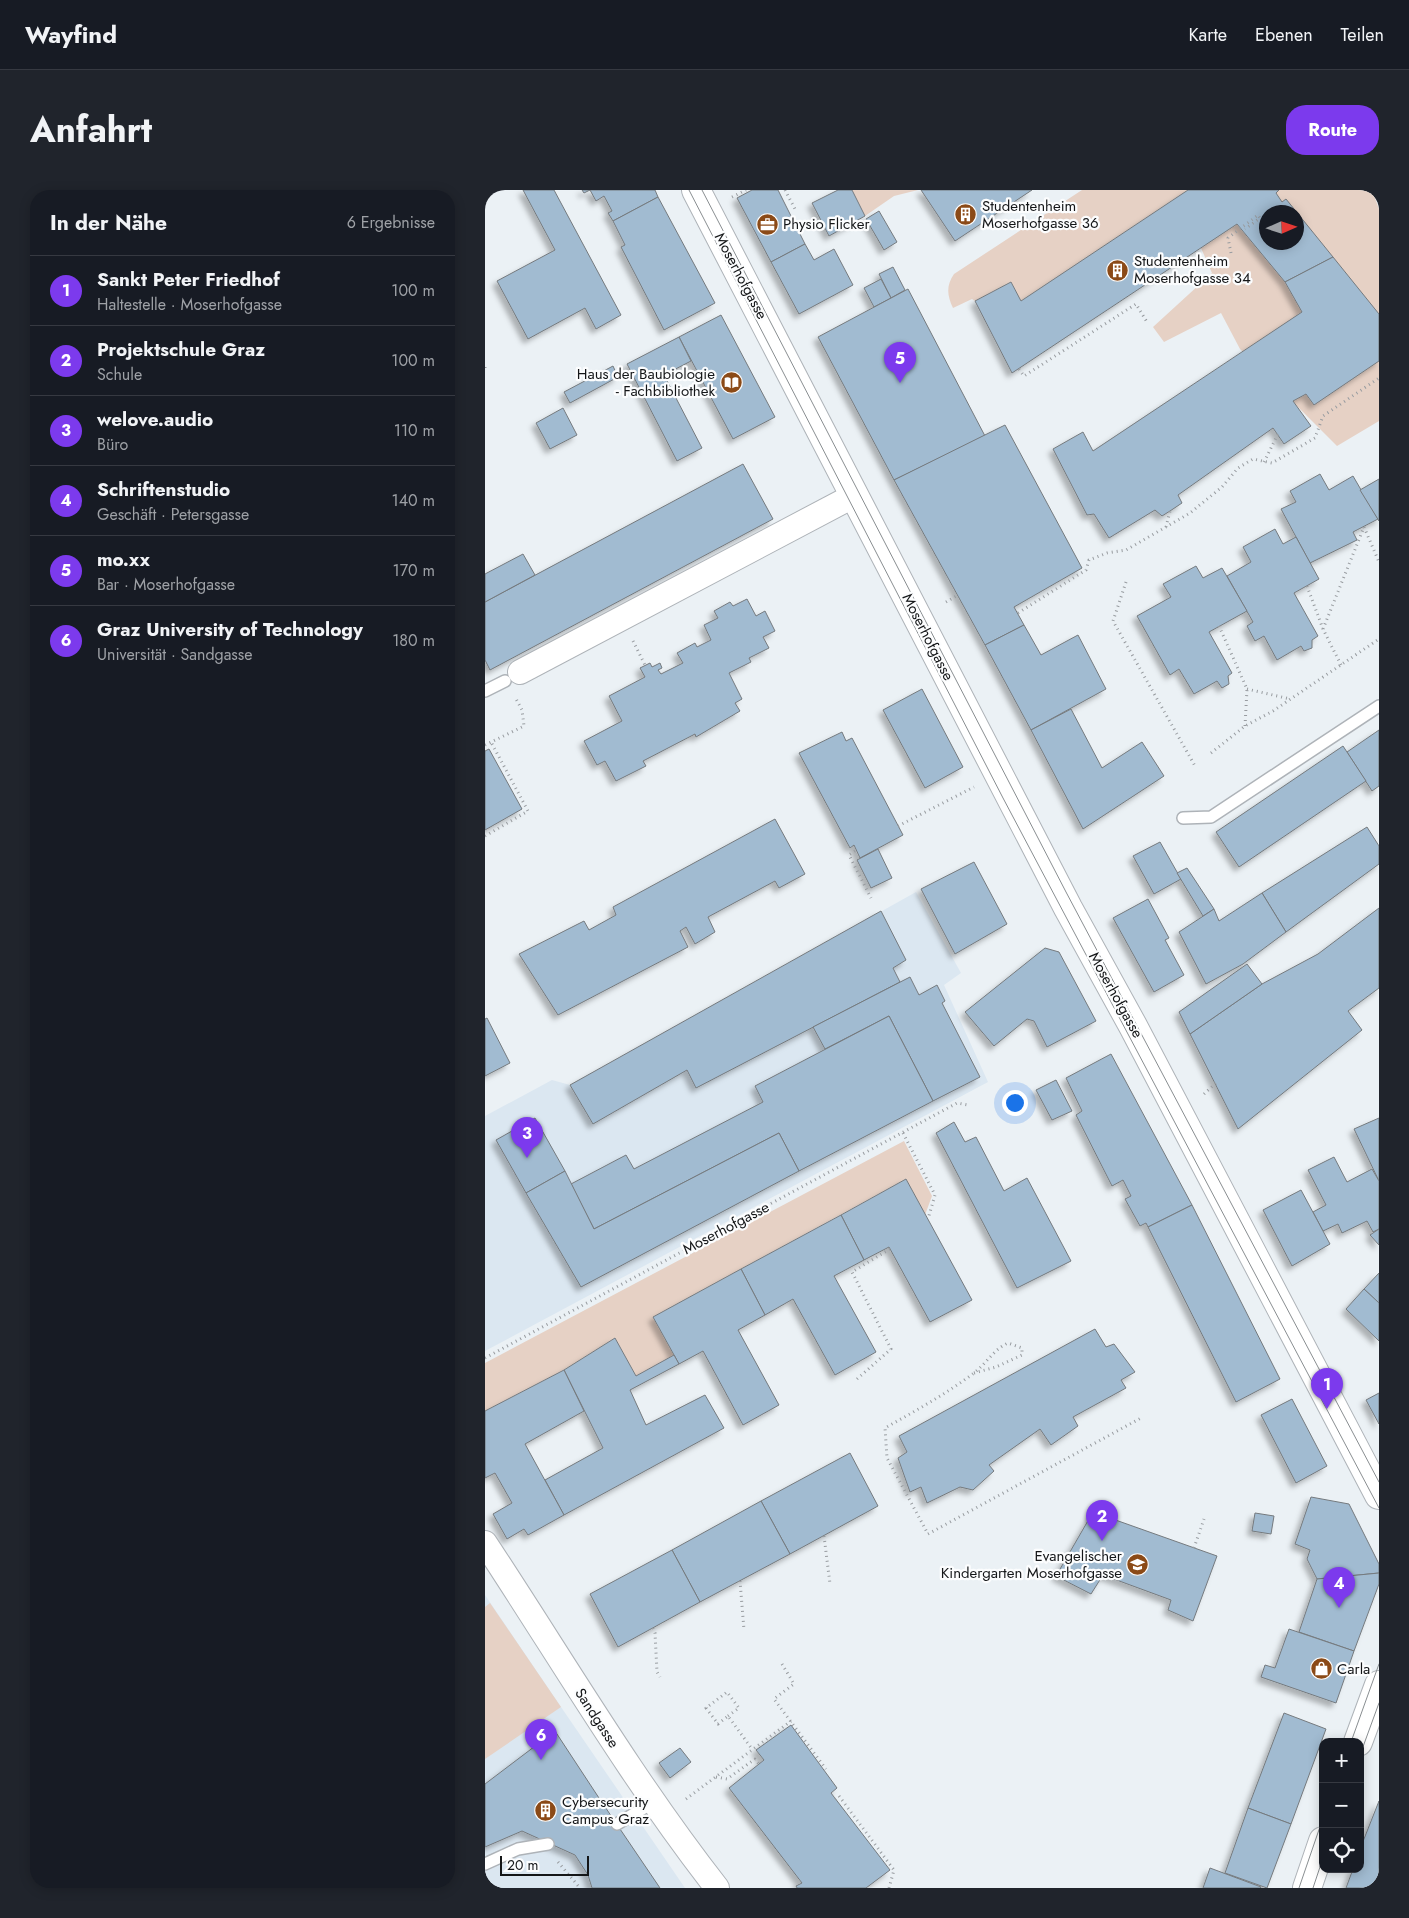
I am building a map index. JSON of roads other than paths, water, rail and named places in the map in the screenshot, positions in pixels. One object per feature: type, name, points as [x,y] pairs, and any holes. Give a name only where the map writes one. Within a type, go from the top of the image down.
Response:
[{"type":"street","name":"Moserhofgasse","points":[[696,190],[1068,908],[1133,1026],[1379,1495]]},
{"type":"street","points":[[513,677],[855,495]]},
{"type":"street","name":"Sandgasse","points":[[485,1543],[595,1715],[659,1810],[717,1888]]},
{"type":"street","points":[[1359,1738],[1379,1684]]},
{"type":"street","points":[[1307,1888],[1319,1853]]},
{"type":"lane","points":[[485,691],[513,677]]},
{"type":"lane","points":[[1183,818],[1211,816],[1379,706]]},
{"type":"lane","points":[[617,1824],[659,1810]]},
{"type":"lane","points":[[485,1864],[518,1849],[546,1844]]},
{"type":"tram line","points":[[689,190],[1003,798],[1379,1508]]},
{"type":"tram line","points":[[702,190],[1066,892],[1379,1482]]},
{"type":"tram line","points":[[1352,1738],[1379,1664]]},
{"type":"tram line","points":[[1364,1744],[1379,1703]]},
{"type":"tram line","points":[[1299,1888],[1320,1828]]},
{"type":"tram line","points":[[1313,1888],[1319,1870]]},
{"type":"place","name":"Studentenheim Moserhofgasse 36","points":[[966,215]]},
{"type":"place","name":"Physio Flicker","points":[[767,224]]},
{"type":"place","name":"Studentenheim Moserhofgasse 34","points":[[1118,270]]},
{"type":"place","name":"Haus der Baubiologie - Fachbibliothek","points":[[731,383]]},
{"type":"place","name":"mo.xx","points":[[900,383]]},
{"type":"place","name":"welove.audio","points":[[527,1158]]},
{"type":"place","name":"Sankt Peter Friedhof","points":[[1327,1409]]},
{"type":"place","name":"Projektschule Graz","points":[[1102,1541]]},
{"type":"place","name":"Evangelischer Kindergarten Moserhofgasse","points":[[1138,1565]]},
{"type":"place","name":"Schriftenstudio","points":[[1339,1608]]},
{"type":"place","name":"Carla","points":[[1321,1669]]},
{"type":"place","name":"Graz University of Technology","points":[[541,1760]]},
{"type":"place","name":"Cybersecurity Campus Graz","points":[[546,1811]]}]
